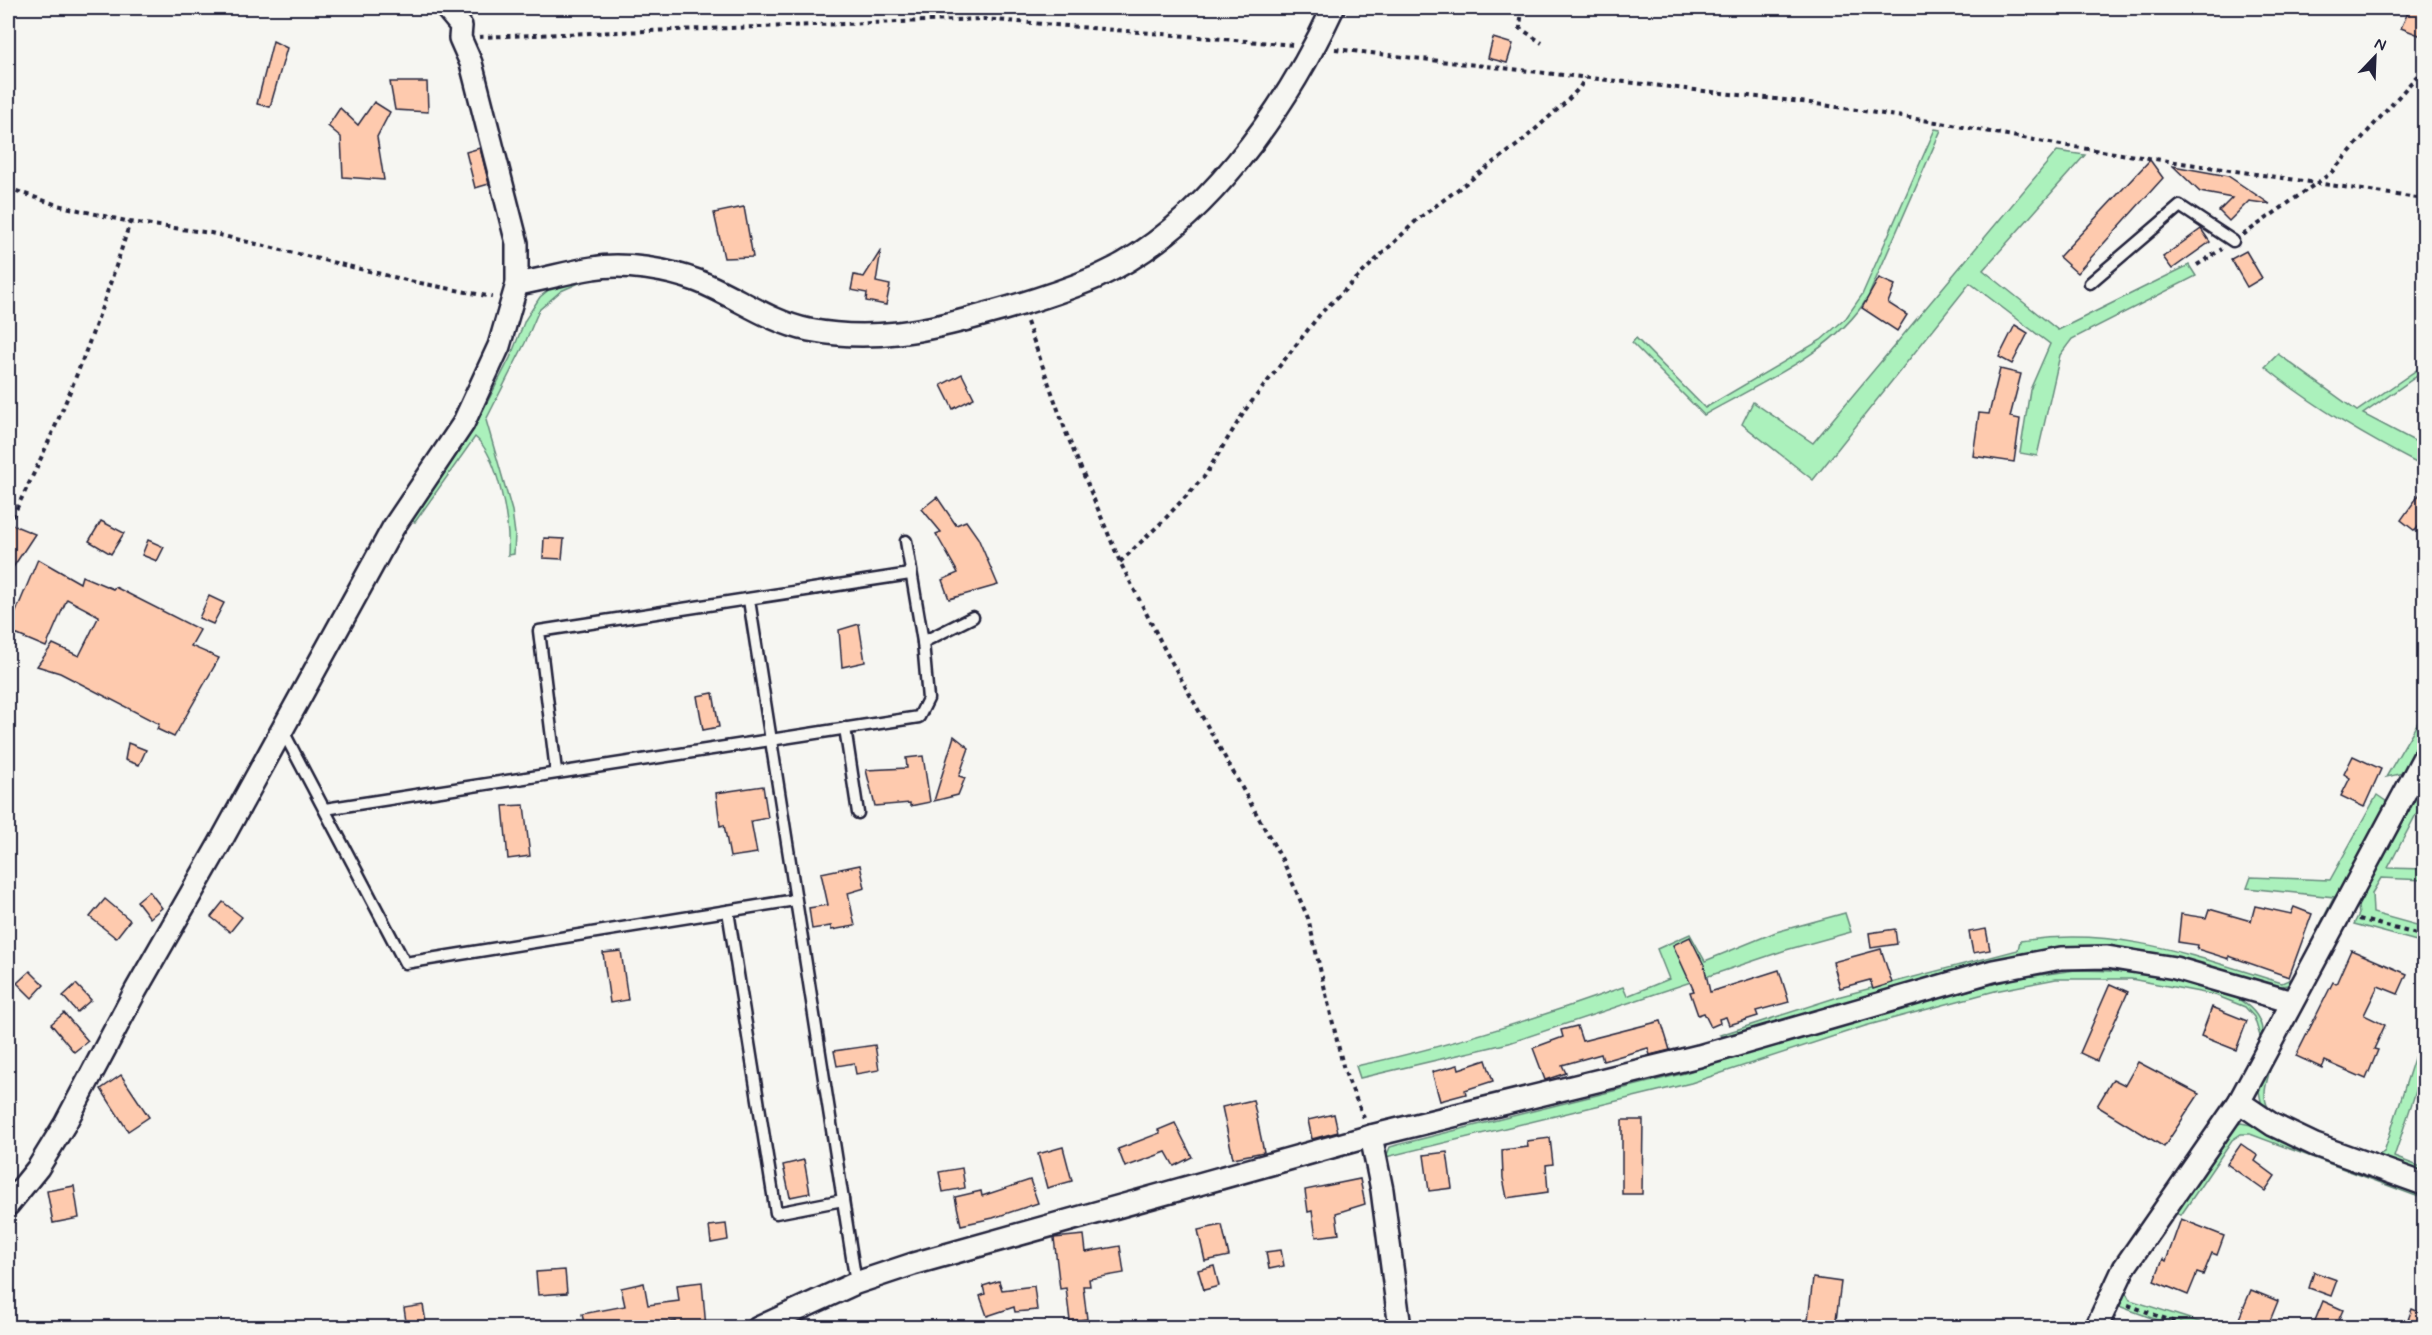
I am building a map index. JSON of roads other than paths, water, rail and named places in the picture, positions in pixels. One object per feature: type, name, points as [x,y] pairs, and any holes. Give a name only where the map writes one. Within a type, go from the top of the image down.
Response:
[{"type":"street","points":[[8,1205],[38,1168],[65,1124],[136,990],[283,731],[393,528],[463,424],[499,346],[517,284],[517,243],[471,63],[460,38],[461,26],[446,8]]},
{"type":"street","points":[[517,284],[595,267],[654,269],[698,281],[778,321],[843,335],[904,334],[1020,305],[1098,276],[1156,241],[1180,223],[1205,199],[1276,110],[1315,47],[1333,8]]},
{"type":"street","points":[[2096,1328],[2112,1291],[2142,1240],[2239,1102],[2424,757]]},
{"type":"street","points":[[758,1328],[856,1283],[913,1264],[1371,1136],[1699,1056],[1992,971],[2061,958],[2107,957],[2175,968],[2292,1002]]},
{"type":"street","points":[[2239,1102],[2273,1125],[2315,1145],[2424,1184]]},
{"type":"street","points":[[1371,1136],[1382,1190],[1400,1328]]},
{"type":"lane","points":[[2090,283],[2180,206],[2233,241]]},
{"type":"lane","points":[[325,809],[556,771],[919,717],[928,699],[923,642],[906,541]]},
{"type":"lane","points":[[556,771],[538,631],[910,574]]},
{"type":"lane","points":[[749,600],[856,1283]]},
{"type":"lane","points":[[923,642],[973,617]]},
{"type":"lane","points":[[845,728],[858,813]]},
{"type":"lane","points":[[283,731],[405,963],[795,900]]},
{"type":"lane","points":[[728,911],[776,1213],[843,1200]]}]
